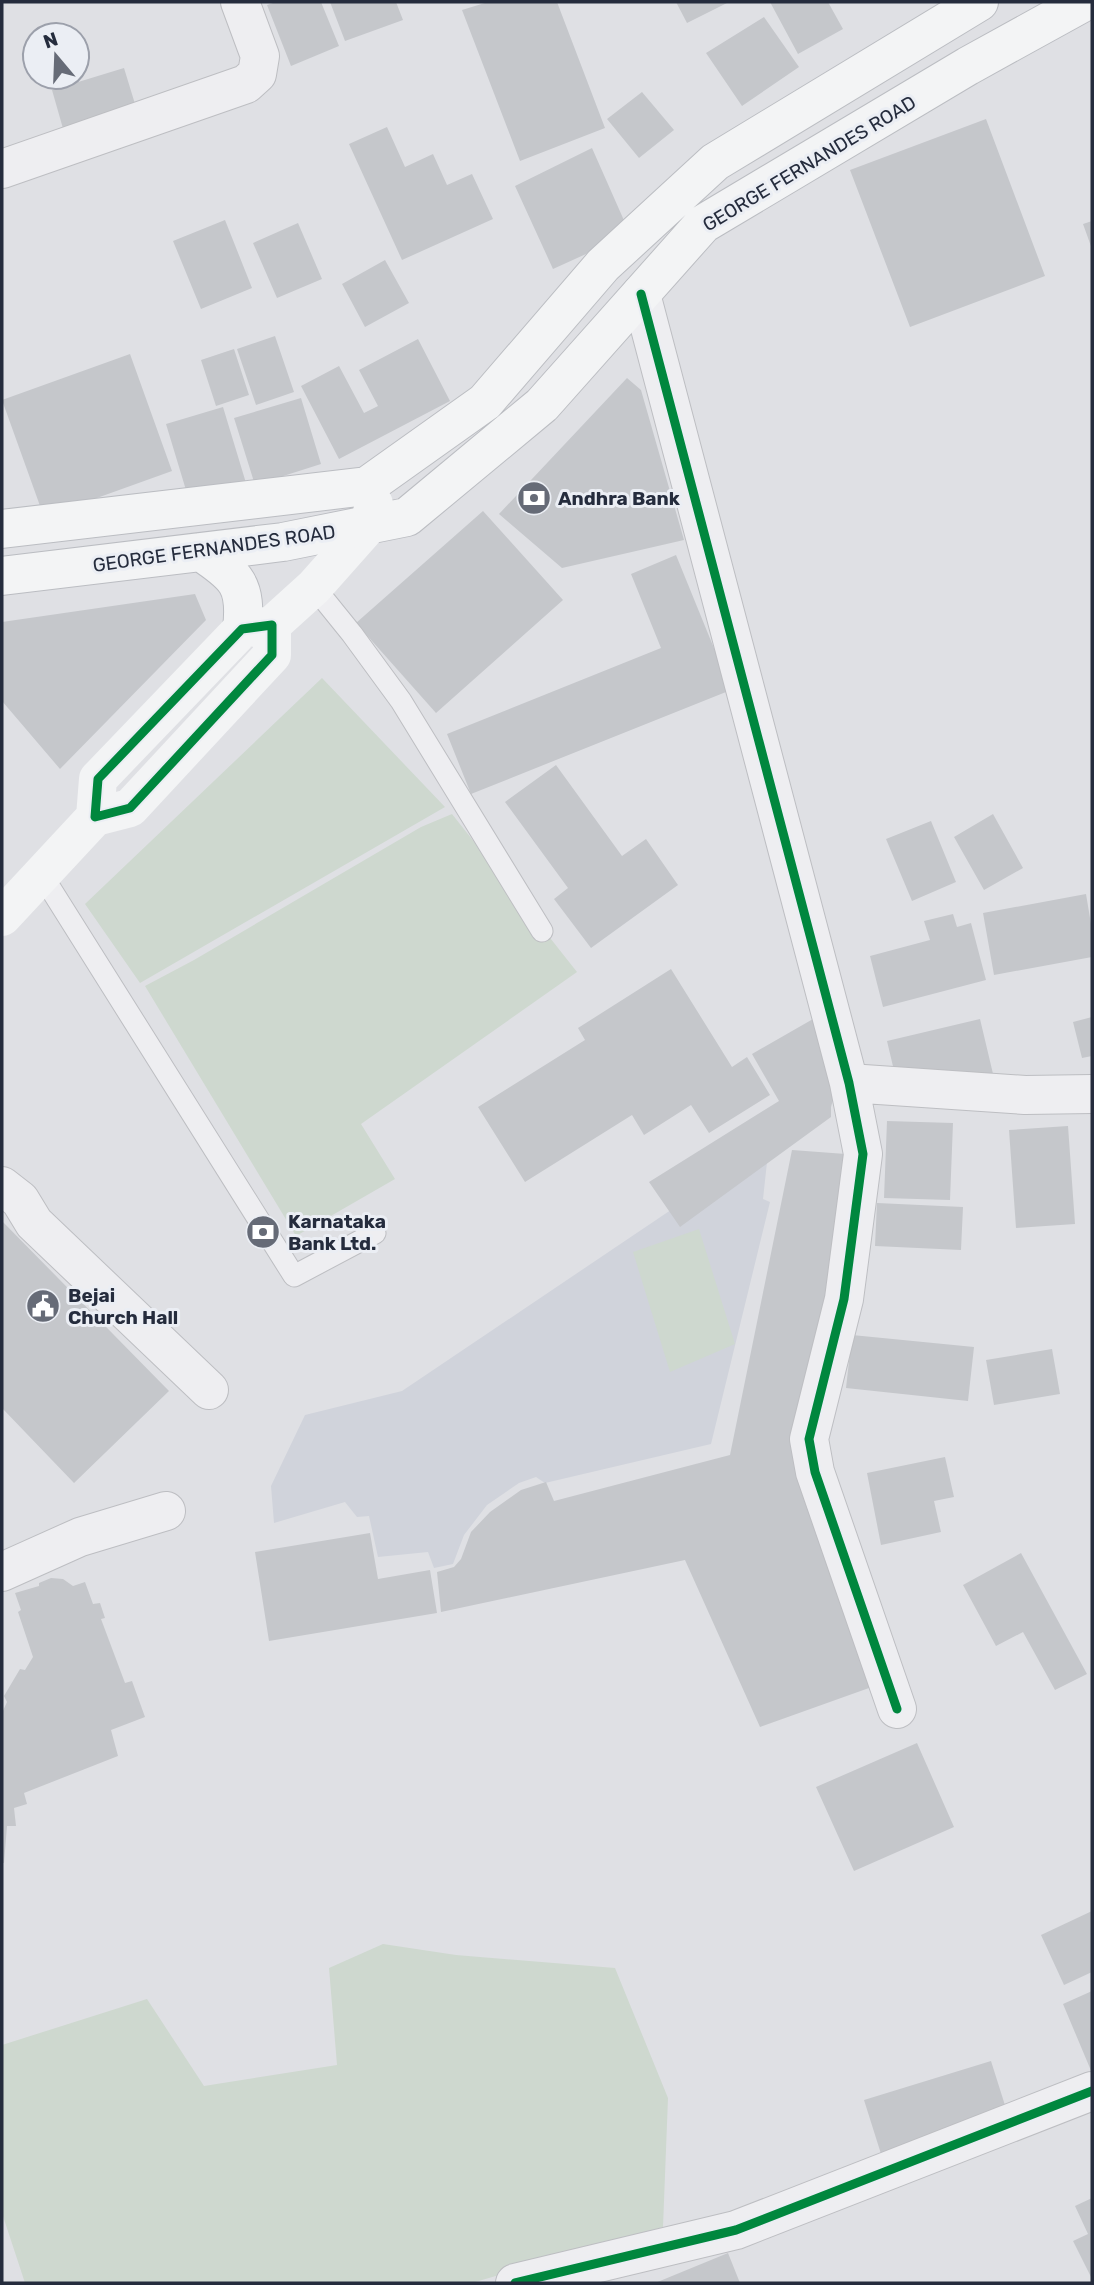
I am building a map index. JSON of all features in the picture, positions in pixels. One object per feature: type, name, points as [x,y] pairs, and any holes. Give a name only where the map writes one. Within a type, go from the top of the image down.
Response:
[{"type":"main road","name":"GEORGE FERNANDES ROAD","points":[[2,529],[367,486],[485,402],[603,265],[715,162],[979,2]]},
{"type":"main road","name":"GEORGE FERNANDES ROAD","points":[[2,576],[283,542],[407,517],[542,405],[703,224],[968,66],[1084,2]]},
{"type":"main road","points":[[2,917],[96,817],[99,779],[257,627],[314,587],[369,525],[383,475]]},
{"type":"main road","points":[[201,552],[224,568],[240,586],[244,608],[257,627]]},
{"type":"street","points":[[2,169],[246,84],[257,74],[260,56],[240,2]]},
{"type":"street","points":[[641,294],[849,1083],[863,1154],[844,1299],[809,1439],[815,1472],[897,1709]]},
{"type":"street","points":[[849,1083],[1025,1095],[1092,1094]]},
{"type":"street","points":[[2,1186],[20,1200],[34,1223],[209,1390]]},
{"type":"street","points":[[2,1572],[80,1537],[166,1511]]},
{"type":"street","points":[[515,2283],[736,2230],[1092,2091]]},
{"type":"lane","points":[[314,587],[401,701],[542,931]]},
{"type":"lane","points":[[42,875],[295,1276],[375,1233]]},
{"type":"shaded area","points":[[322,678],[445,807],[140,983],[85,904]]},
{"type":"shaded area","points":[[452,814],[577,972],[361,1124],[395,1179],[296,1236],[145,986],[421,827]]},
{"type":"shaded area","points":[[769,1144],[763,1199],[770,1202],[711,1444],[545,1483],[536,1477],[519,1483],[487,1505],[464,1535],[453,1564],[434,1568],[428,1552],[378,1557],[369,1516],[357,1517],[345,1502],[274,1523],[271,1486],[305,1415],[402,1391]]},
{"type":"shaded area","points":[[699,1229],[735,1344],[670,1372],[633,1252]]},
{"type":"shaded area","points":[[383,1944],[456,1955],[615,1968],[668,2098],[663,2227],[472,2283],[25,2283],[2,2213],[2,2045],[147,1999],[204,2086],[337,2065],[329,1968]]},
{"type":"building","points":[[276,2],[321,2],[339,46],[291,66],[267,5]]},
{"type":"building","points":[[330,2],[396,2],[403,20],[345,41]]},
{"type":"building","points":[[488,2],[557,2],[605,128],[520,161],[462,10]]},
{"type":"building","points":[[676,2],[729,2],[687,23]]},
{"type":"building","points":[[770,2],[828,2],[843,29],[798,54]]},
{"type":"building","points":[[764,17],[799,67],[742,106],[706,53]]},
{"type":"building","points":[[124,68],[139,117],[66,139],[52,91],[91,91],[91,78]]},
{"type":"building","points":[[642,92],[674,130],[639,158],[607,119]]},
{"type":"building","points":[[986,119],[1045,276],[910,327],[850,170]]},
{"type":"building","points":[[387,127],[405,167],[433,154],[447,185],[472,174],[493,219],[402,260],[349,144]]},
{"type":"building","points":[[592,148],[630,234],[553,269],[515,186]]},
{"type":"building","points":[[225,220],[252,288],[201,309],[173,241]]},
{"type":"building","points":[[1092,221],[1092,249],[1083,224]]},
{"type":"building","points":[[298,223],[322,279],[277,298],[253,243]]},
{"type":"building","points":[[385,260],[409,303],[365,327],[342,284]]},
{"type":"building","points":[[275,336],[294,392],[256,405],[237,349]]},
{"type":"building","points":[[418,339],[450,401],[339,459],[301,386],[339,366],[364,413],[378,406],[359,370]]},
{"type":"building","points":[[234,349],[249,395],[216,406],[201,360]]},
{"type":"building","points":[[130,354],[172,471],[44,517],[2,400]]},
{"type":"building","points":[[627,378],[641,390],[684,540],[562,568],[499,514]]},
{"type":"building","points":[[301,398],[321,464],[255,485],[234,418]]},
{"type":"building","points":[[223,407],[246,483],[189,500],[166,424]]},
{"type":"building","points":[[483,511],[563,600],[436,713],[356,623]]},
{"type":"building","points":[[676,555],[731,690],[471,794],[447,734],[661,648],[631,574]]},
{"type":"building","points":[[195,594],[206,620],[60,769],[2,701],[2,622]]},
{"type":"building","points":[[556,765],[622,856],[646,839],[678,885],[591,948],[554,899],[568,888],[505,802]]},
{"type":"building","points":[[993,814],[1023,868],[984,890],[954,837]]},
{"type":"building","points":[[931,821],[956,882],[912,901],[886,839]]},
{"type":"building","points":[[1086,894],[1092,930],[1092,957],[994,975],[983,913]]},
{"type":"building","points":[[953,914],[957,927],[971,923],[986,980],[883,1007],[870,956],[930,940],[924,921]]},
{"type":"building","points":[[671,969],[732,1067],[747,1057],[770,1095],[709,1133],[691,1105],[644,1135],[632,1115],[525,1182],[478,1107],[585,1040],[578,1028]]},
{"type":"building","points":[[820,1015],[839,1078],[831,1117],[680,1227],[649,1182],[779,1101],[752,1054]]},
{"type":"building","points":[[1092,1017],[1092,1056],[1082,1058],[1073,1022]]},
{"type":"building","points":[[980,1019],[994,1078],[901,1100],[887,1041]]},
{"type":"building","points":[[887,1121],[953,1123],[950,1200],[884,1198]]},
{"type":"building","points":[[1068,1126],[1075,1224],[1016,1228],[1009,1130]]},
{"type":"building","points":[[792,1150],[859,1155],[804,1447],[883,1683],[760,1727],[685,1560],[441,1612],[437,1572],[454,1567],[461,1559],[471,1532],[490,1512],[521,1490],[546,1482],[554,1501],[730,1455]]},
{"type":"building","points":[[877,1203],[963,1207],[961,1250],[875,1246]]},
{"type":"building","name":"Bejai Church Hall","points":[[2,1221],[169,1391],[74,1483],[2,1408]]},
{"type":"building","points":[[852,1335],[974,1347],[968,1401],[846,1388]]},
{"type":"building","points":[[1052,1349],[1060,1394],[994,1405],[986,1360]]},
{"type":"building","points":[[945,1457],[954,1497],[934,1501],[941,1532],[881,1545],[867,1473]]},
{"type":"building","points":[[370,1533],[378,1579],[430,1570],[437,1613],[269,1641],[255,1552]]},
{"type":"building","points":[[1021,1553],[1087,1674],[1055,1690],[1023,1632],[996,1646],[963,1585]]},
{"type":"building","points":[[51,1578],[63,1579],[73,1586],[85,1582],[93,1604],[100,1603],[105,1618],[101,1619],[125,1683],[132,1681],[145,1717],[111,1730],[118,1756],[24,1793],[27,1804],[14,1808],[16,1826],[7,1826],[2,1863],[2,1713],[7,1702],[4,1696],[20,1669],[25,1670],[33,1657],[18,1612],[21,1610],[15,1593],[39,1586],[39,1583]]},
{"type":"building","points":[[917,1743],[954,1827],[854,1871],[816,1787]]},
{"type":"building","points":[[1092,1911],[1092,1972],[1064,1985],[1041,1935]]},
{"type":"building","points":[[1092,1991],[1092,2073],[1063,2004]]},
{"type":"building","points":[[991,2061],[1009,2118],[882,2157],[864,2100]]},
{"type":"building","points":[[1092,2198],[1092,2279],[1073,2241],[1088,2234],[1075,2206]]},
{"type":"building","points":[[728,2253],[740,2283],[655,2283]]},
{"type":"cycle path","points":[[641,294],[849,1083],[863,1154],[844,1299],[809,1439],[815,1472],[897,1709]]},
{"type":"cycle path","points":[[272,625],[272,655],[130,808],[95,817],[98,779],[242,629],[272,625]]},
{"type":"cycle path","points":[[515,2283],[736,2230],[1092,2091]]},
{"type":"place","name":"Andhra Bank","points":[[534,498]]},
{"type":"place","name":"Karnataka Bank Ltd.","points":[[263,1232]]},
{"type":"place","name":"Bejai Church Hall","points":[[43,1306]]}]
